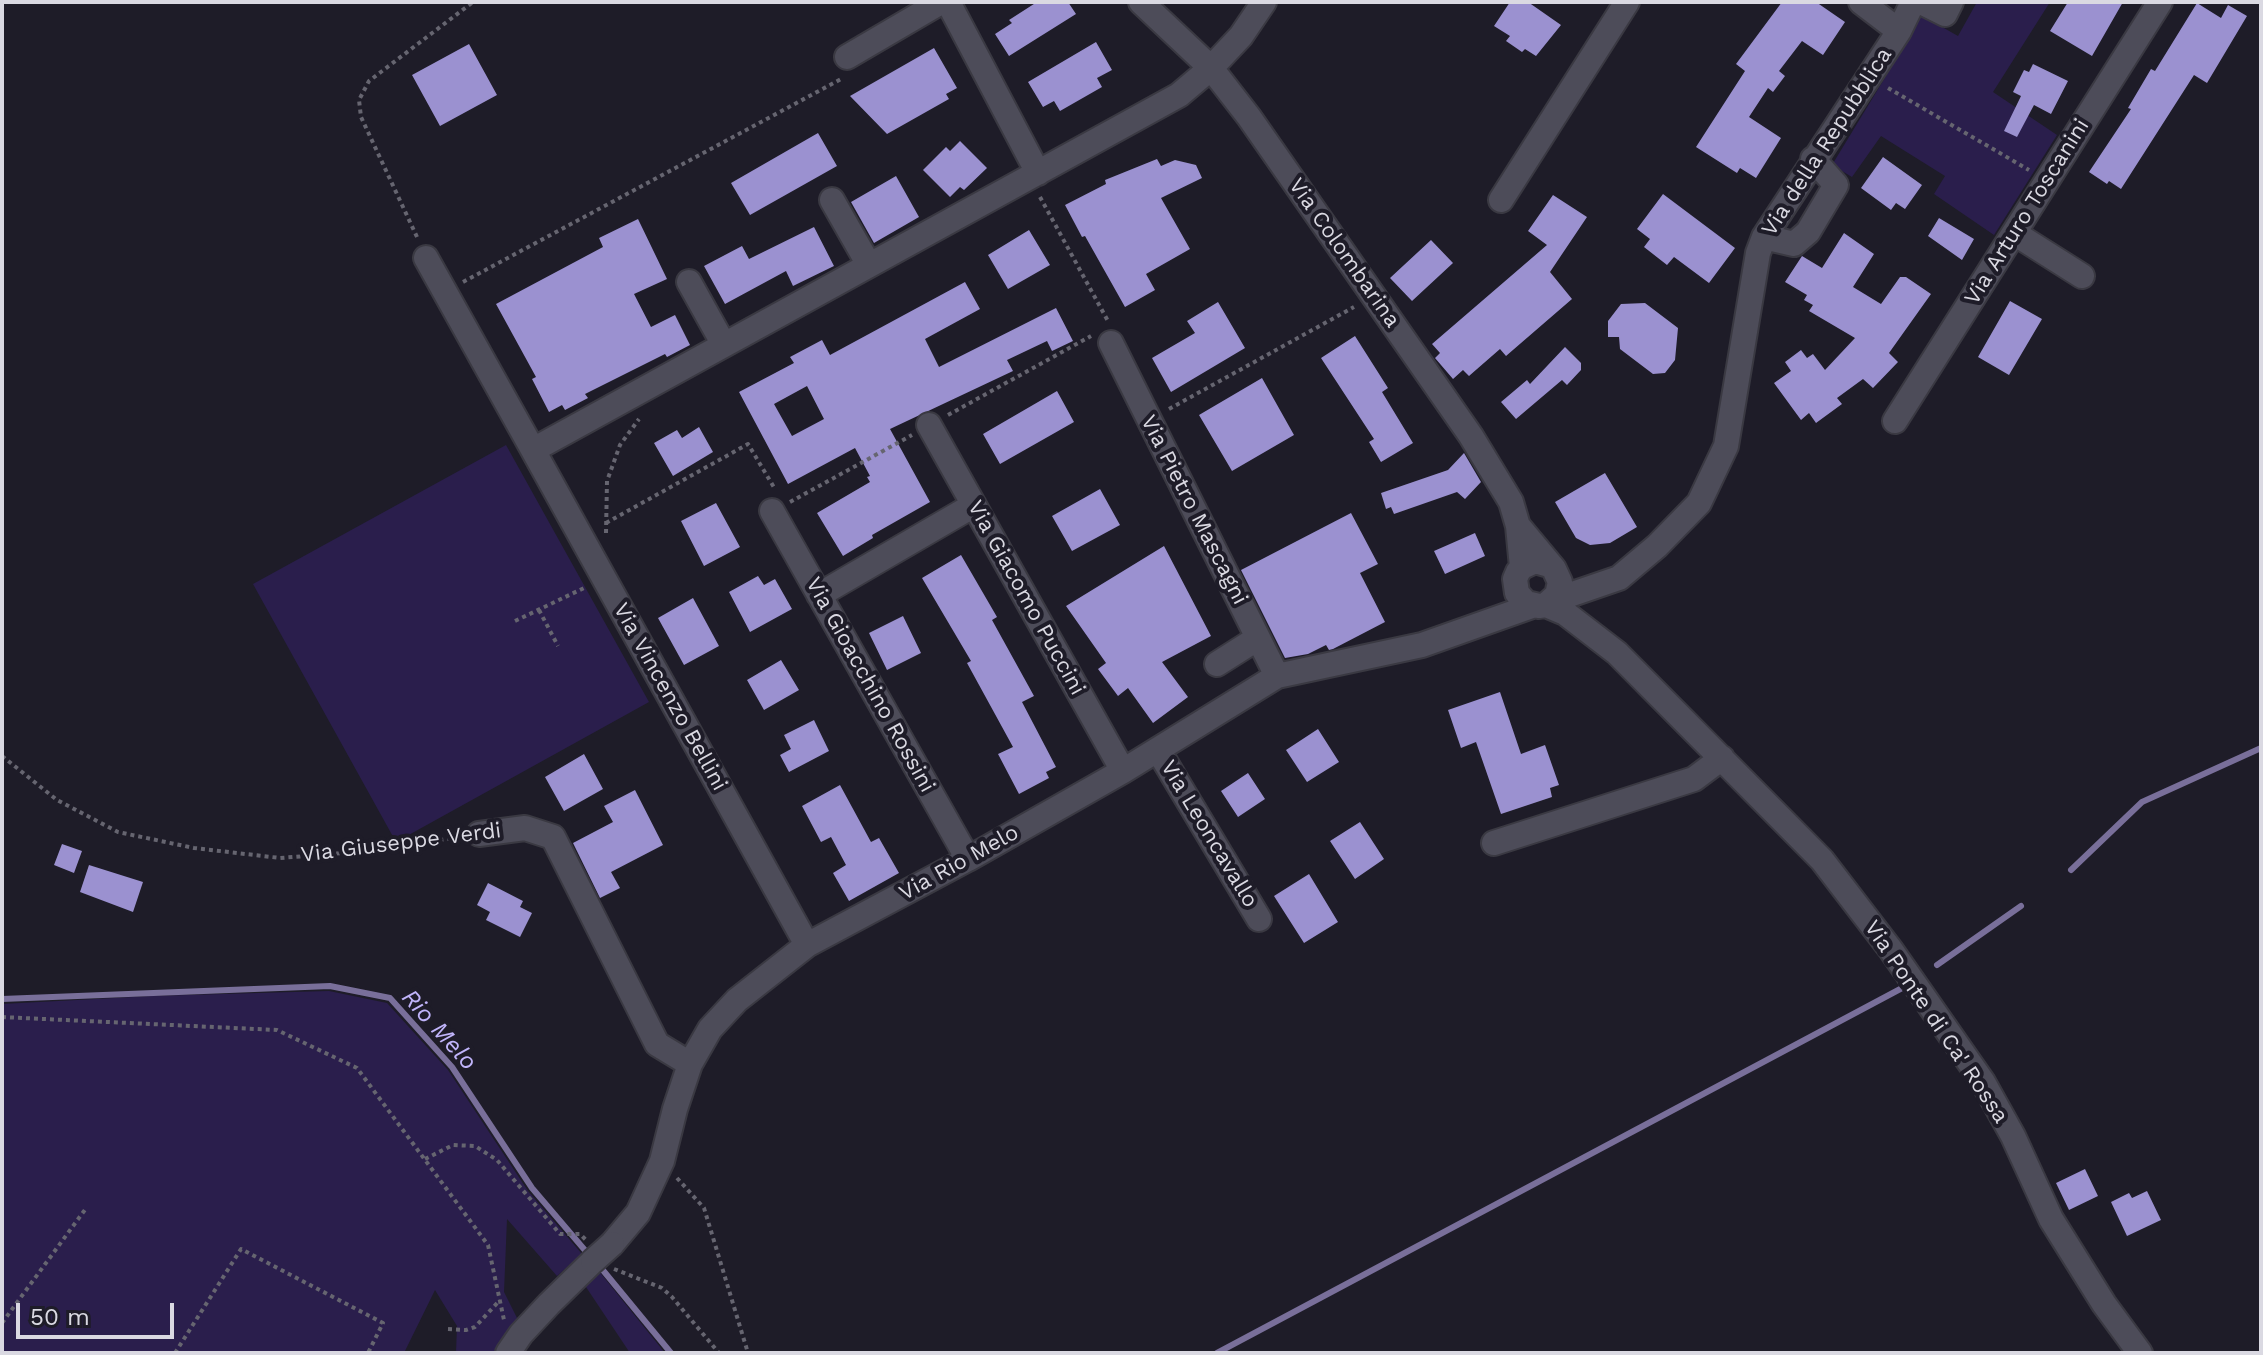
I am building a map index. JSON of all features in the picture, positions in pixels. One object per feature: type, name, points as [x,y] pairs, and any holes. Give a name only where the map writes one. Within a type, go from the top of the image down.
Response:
[{"type":"street","points":[[847,57],[941,2]]},
{"type":"street","points":[[948,2],[1034,175]]},
{"type":"street","name":"Via Colombarina","points":[[1141,2],[1211,68],[1249,117],[1494,472],[1511,502],[1518,526],[1519,573]]},
{"type":"street","points":[[533,450],[1179,95],[1211,68],[1241,36],[1264,2]]},
{"type":"street","points":[[1501,200],[1627,2]]},
{"type":"street","points":[[1861,2],[1899,31]]},
{"type":"street","name":"Via della Repubblica","points":[[1544,604],[1619,578],[1657,546],[1699,503],[1726,446],[1758,253],[1764,237],[1899,31],[1913,2]]},
{"type":"street","points":[[1921,2],[1945,14],[1951,2]]},
{"type":"street","name":"Via Arturo Toscanini","points":[[1895,421],[2160,2]]},
{"type":"street","points":[[1764,237],[1794,244],[1808,232],[1836,185],[1813,159]]},
{"type":"street","points":[[832,200],[869,265]]},
{"type":"street","points":[[2014,233],[2082,276]]},
{"type":"street","name":"Via Vincenzo Bellini","points":[[426,258],[807,945]]},
{"type":"street","points":[[689,282],[724,345]]},
{"type":"street","name":"Via Pietro Mascagni","points":[[1111,343],[1277,676]]},
{"type":"street","name":"Via Giacomo Puccini","points":[[929,425],[1123,771]]},
{"type":"street","name":"Via Gioacchino Rossini","points":[[774,502],[819,595],[968,859]]},
{"type":"street","points":[[819,595],[974,505]]},
{"type":"street","name":"Via Colombarina","points":[[1518,526],[1552,567]]},
{"type":"street","points":[[1552,567],[1558,575],[1559,589],[1544,604],[1526,603],[1517,593],[1519,573],[1535,561],[1552,567],[1619,578]]},
{"type":"street","name":"Via Rio Melo","points":[[1469,628],[1519,573]]},
{"type":"street","name":"Via Rio Melo","points":[[510,1351],[521,1334],[569,1282],[638,1213],[662,1161],[690,1064],[710,1029],[737,1000],[807,945],[1123,771],[1277,676],[1422,645],[1544,604]]},
{"type":"street","name":"Via Ponte di Ca' Rossa","points":[[1544,604],[1565,613],[1617,653],[1822,860],[1891,950],[1983,1082],[2013,1136],[2051,1219],[2104,1304],[2140,1353]]},
{"type":"street","points":[[1217,664],[1258,638]]},
{"type":"street","name":"Via Leoncavallo","points":[[1158,750],[1259,919]]},
{"type":"street","points":[[1494,843],[1694,779],[1722,758]]},
{"type":"street","name":"Via Giuseppe Verdi","points":[[479,834],[525,828],[553,837],[657,1044],[690,1064]]},
{"type":"path","points":[[426,258],[361,117],[359,100],[369,81],[473,2]]},
{"type":"path","points":[[445,292],[855,71],[847,57]]},
{"type":"path","points":[[1868,77],[2047,181]]},
{"type":"path","points":[[1034,175],[1110,325],[1111,343]]},
{"type":"path","points":[[1149,420],[1374,296]]},
{"type":"path","points":[[606,536],[607,481],[620,445],[645,410]]},
{"type":"path","points":[[605,524],[748,444],[774,502]]},
{"type":"path","points":[[515,621],[604,579]]},
{"type":"path","points":[[539,610],[558,646]]},
{"type":"path","name":"Via Giuseppe Verdi","points":[[2,756],[57,800],[118,832],[194,848],[280,858],[357,852],[479,834]]},
{"type":"path","points":[[2,1017],[277,1030],[357,1068],[488,1245],[510,1351]]},
{"type":"path","points":[[425,1159],[453,1145],[475,1146],[497,1160],[560,1234],[580,1234],[613,1268],[662,1288],[719,1353]]},
{"type":"path","points":[[662,1161],[704,1208],[748,1353]]},
{"type":"path","points":[[2,1323],[87,1207]]},
{"type":"path","points":[[175,1353],[241,1249],[383,1323],[368,1353]]},
{"type":"path","points":[[448,1329],[475,1327],[500,1300]]},
{"type":"path","points":[[2,1309],[9,1314]]},
{"type":"shaded area","points":[[1977,2],[2050,2],[1993,92],[2057,135],[1994,235],[1934,194],[1945,176],[1881,136],[1852,177],[1832,165],[1919,14],[1958,36]]},
{"type":"shaded area","points":[[506,445],[649,702],[396,842],[253,584]]},
{"type":"shaded area","points":[[329,991],[387,1003],[448,1070],[528,1191],[582,1254],[557,1276],[507,1219],[504,1292],[517,1318],[493,1353],[456,1353],[457,1326],[435,1290],[404,1353],[2,1353],[2,1004]]},
{"type":"shaded area","points":[[598,1270],[665,1353],[630,1353],[584,1284]]},
{"type":"building","points":[[1037,2],[1068,2],[1076,14],[1009,56],[995,34],[1012,23],[1009,20]]},
{"type":"building","points":[[1510,2],[1528,2],[1561,25],[1536,56],[1525,49],[1522,52],[1506,41],[1510,36],[1494,26]]},
{"type":"building","points":[[1782,2],[1816,2],[1845,22],[1823,55],[1802,41],[1779,71],[1785,76],[1773,92],[1768,88],[1749,117],[1781,138],[1756,178],[1740,168],[1737,173],[1696,147],[1745,71],[1736,64]]},
{"type":"building","points":[[2068,2],[2123,2],[2092,56],[2050,31]]},
{"type":"building","points":[[2197,3],[2221,18],[2228,5],[2247,16],[2207,83],[2194,75],[2121,189],[2109,181],[2107,184],[2089,172],[2131,109],[2128,108],[2151,69],[2155,71]]},
{"type":"building","points":[[1096,42],[1112,70],[1097,78],[1102,87],[1060,111],[1054,101],[1043,107],[1028,82]]},
{"type":"building","points":[[469,44],[497,95],[440,126],[412,75]]},
{"type":"building","points":[[934,48],[957,88],[946,94],[949,99],[887,134],[850,96]]},
{"type":"building","points":[[2033,64],[2068,81],[2051,114],[2034,105],[2017,137],[2004,131],[2021,96],[2013,92],[2024,70],[2029,72]]},
{"type":"building","points":[[818,133],[837,166],[750,215],[731,183]]},
{"type":"building","points":[[960,141],[987,168],[964,190],[960,187],[950,197],[923,170],[946,147],[950,151]]},
{"type":"building","points":[[1883,157],[1922,185],[1905,209],[1896,203],[1891,210],[1861,188]]},
{"type":"building","points":[[1157,159],[1161,166],[1175,160],[1196,165],[1202,178],[1161,198],[1190,249],[1146,274],[1155,290],[1125,307],[1065,205],[1106,184],[1105,180]]},
{"type":"building","points":[[896,176],[919,217],[874,243],[851,202]]},
{"type":"building","points":[[1663,194],[1735,248],[1709,283],[1674,257],[1667,265],[1644,247],[1650,239],[1637,229]]},
{"type":"building","points":[[1553,195],[1587,217],[1550,272],[1572,299],[1506,356],[1500,349],[1469,376],[1463,370],[1453,379],[1435,358],[1440,353],[1432,344],[1547,245],[1528,231]]},
{"type":"building","points":[[1939,218],[1974,239],[1962,260],[1928,236]]},
{"type":"building","points":[[638,219],[667,279],[634,294],[651,327],[675,315],[690,345],[667,357],[665,354],[585,394],[588,398],[565,410],[562,405],[549,412],[532,379],[536,377],[496,304],[603,247],[599,238]]},
{"type":"building","points":[[814,227],[834,266],[793,286],[786,271],[725,304],[704,266],[742,246],[749,259]]},
{"type":"building","points":[[1029,230],[1050,265],[1008,289],[988,255]]},
{"type":"building","points":[[1844,233],[1874,254],[1853,287],[1881,304],[1900,277],[1906,277],[1931,294],[1889,353],[1898,362],[1873,388],[1863,379],[1837,398],[1842,404],[1816,423],[1809,413],[1801,420],[1774,383],[1791,371],[1785,362],[1801,350],[1807,358],[1813,354],[1825,370],[1855,338],[1809,311],[1813,305],[1804,300],[1807,295],[1785,282],[1802,256],[1822,268]]},
{"type":"building","points":[[1431,240],[1453,263],[1412,301],[1390,278]]},
{"type":"building","points":[[965,282],[980,309],[925,339],[939,367],[1056,308],[1073,341],[1052,351],[1047,341],[1007,360],[1013,371],[890,429],[930,502],[872,535],[873,538],[843,556],[817,513],[870,482],[867,477],[870,476],[855,448],[788,484],[739,392],[794,363],[790,357],[822,340],[830,355]],"holes":[[[807,386],[824,419],[792,436],[774,404]]]},
{"type":"building","points":[[2010,301],[2042,319],[2009,375],[1978,357]]},
{"type":"building","points":[[1218,302],[1245,348],[1171,392],[1152,358],[1195,333],[1187,321]]},
{"type":"building","points":[[1645,303],[1678,328],[1675,360],[1665,373],[1653,374],[1620,349],[1619,337],[1608,337],[1608,321],[1621,304]]},
{"type":"building","points":[[1355,336],[1388,388],[1382,392],[1413,443],[1381,462],[1369,442],[1374,439],[1321,358]]},
{"type":"building","points":[[1565,347],[1581,363],[1581,370],[1567,385],[1562,380],[1516,419],[1501,402],[1527,380],[1530,384]]},
{"type":"building","points":[[1262,378],[1294,435],[1232,471],[1199,415]]},
{"type":"building","points":[[1057,391],[1074,422],[1000,464],[983,434]]},
{"type":"building","points":[[699,427],[713,452],[673,476],[654,443],[677,430],[682,438]]},
{"type":"building","points":[[1464,453],[1481,482],[1465,499],[1457,492],[1394,514],[1391,507],[1386,509],[1381,493],[1448,470]]},
{"type":"building","points":[[1605,473],[1637,527],[1610,543],[1590,545],[1576,538],[1555,502]]},
{"type":"building","points":[[1100,489],[1120,525],[1072,551],[1052,516]]},
{"type":"building","points":[[716,503],[740,547],[704,566],[681,521]]},
{"type":"building","points":[[1351,513],[1378,564],[1360,573],[1385,622],[1333,649],[1329,650],[1326,645],[1308,654],[1285,658],[1241,570]]},
{"type":"building","points":[[1475,533],[1485,556],[1445,574],[1434,551]]},
{"type":"building","points":[[1164,546],[1211,636],[1162,662],[1188,697],[1153,723],[1128,688],[1118,696],[1098,669],[1106,663],[1066,606]]},
{"type":"building","points":[[961,555],[997,617],[992,620],[1034,696],[1022,702],[1056,767],[1046,772],[1049,778],[1019,794],[998,754],[1013,747],[967,663],[971,661],[922,578]]},
{"type":"building","points":[[758,576],[764,585],[775,579],[792,609],[750,632],[729,592]]},
{"type":"building","points":[[693,598],[719,646],[684,665],[658,618]]},
{"type":"building","points":[[903,616],[921,653],[887,670],[869,633]]},
{"type":"building","points":[[781,660],[799,690],[764,710],[747,680]]},
{"type":"building","points":[[1500,692],[1521,754],[1545,745],[1559,785],[1550,788],[1552,797],[1501,814],[1476,742],[1461,748],[1448,710]]},
{"type":"building","points":[[814,720],[829,751],[789,772],[780,755],[791,749],[784,735]]},
{"type":"building","points":[[1318,729],[1339,762],[1307,782],[1286,750]]},
{"type":"building","points":[[584,754],[603,789],[564,811],[545,777]]},
{"type":"building","points":[[1248,773],[1265,799],[1238,817],[1221,791]]},
{"type":"building","points":[[840,785],[871,842],[879,838],[899,873],[849,901],[833,873],[846,865],[831,837],[821,842],[802,806]]},
{"type":"building","points":[[635,790],[663,845],[611,872],[620,888],[600,898],[573,843],[613,822],[604,806]]},
{"type":"building","points":[[1360,822],[1384,859],[1355,879],[1330,841]]},
{"type":"building","points":[[62,844],[82,851],[74,873],[54,865]]},
{"type":"building","points":[[89,865],[143,882],[133,912],[80,892]]},
{"type":"building","points":[[1309,874],[1338,922],[1304,943],[1274,896]]},
{"type":"building","points":[[488,883],[523,901],[520,907],[532,913],[520,937],[486,920],[490,912],[477,905]]},
{"type":"building","points":[[2085,1169],[2098,1196],[2069,1210],[2056,1183]]},
{"type":"building","points":[[2147,1191],[2161,1220],[2127,1236],[2111,1202],[2129,1193],[2132,1198]]},
{"type":"waterway","points":[[2071,870],[2142,802],[2261,748]]},
{"type":"waterway","points":[[1937,965],[2021,906]]},
{"type":"waterway","name":"Rio Melo","points":[[2,999],[330,986],[390,998],[452,1067],[532,1188],[589,1255]]},
{"type":"waterway","points":[[1217,1353],[1904,987]]},
{"type":"waterway","name":"Rio Melo","points":[[597,1263],[671,1353]]}]
